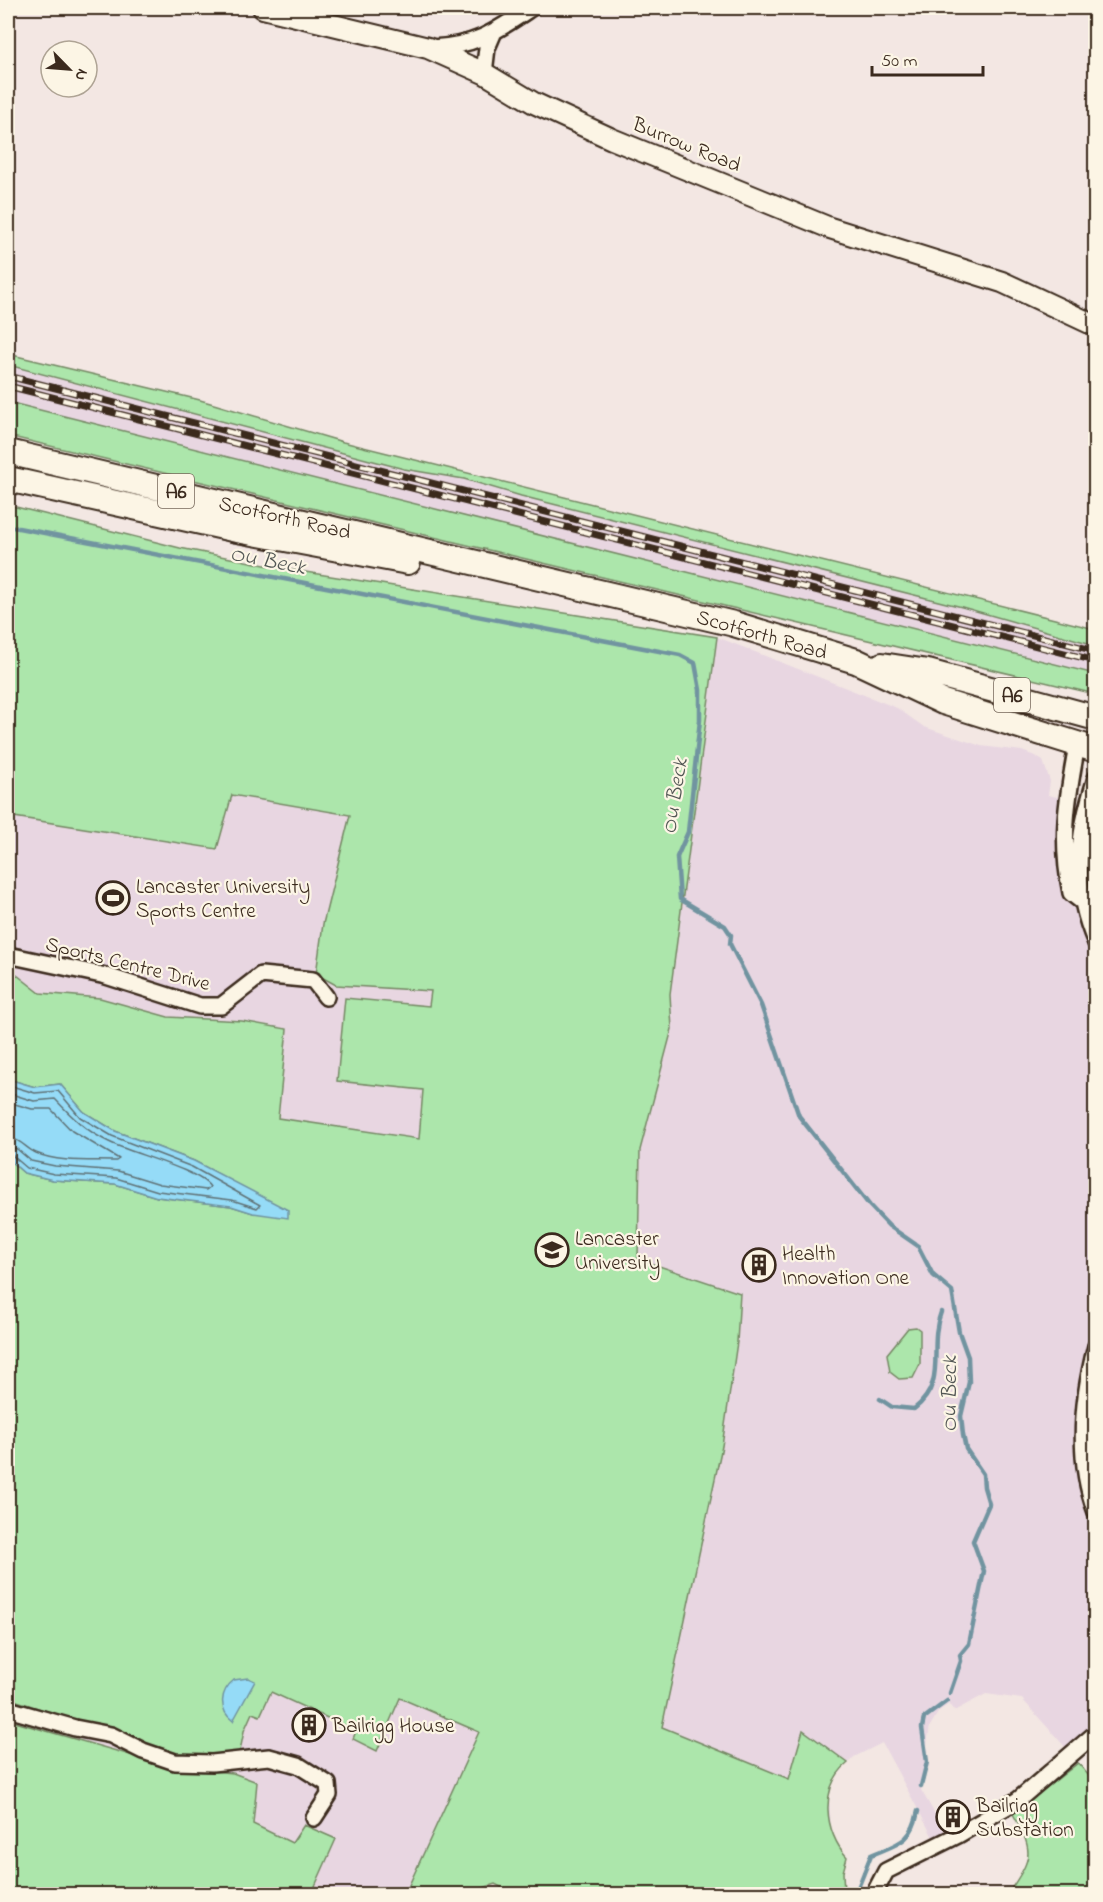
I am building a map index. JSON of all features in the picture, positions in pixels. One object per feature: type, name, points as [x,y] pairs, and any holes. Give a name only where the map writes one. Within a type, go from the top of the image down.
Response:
[{"type":"main road","name":"Scotforth Road","points":[[8,452],[715,619],[856,661],[928,672],[1091,733]]},
{"type":"main road","name":"Scotforth Road","points":[[8,479],[237,530],[406,562],[527,575]]},
{"type":"main road","points":[[8,495],[207,538],[327,558],[406,562]]},
{"type":"main road","name":"Scotforth Road","points":[[856,661],[943,702],[1091,733]]},
{"type":"street","name":"Burrow Road","points":[[262,8],[428,48],[484,74],[534,103],[622,143],[830,228],[1002,282],[1095,327]]},
{"type":"street","points":[[428,48],[470,43],[493,34],[531,8]]},
{"type":"street","points":[[484,74],[487,48],[493,34]]},
{"type":"street","points":[[1080,900],[1071,893],[1064,844],[1066,804],[1091,733]]},
{"type":"street","points":[[1095,778],[1083,820],[1080,857],[1080,900],[1095,943]]},
{"type":"street","name":"Sports Centre Drive","points":[[8,955],[106,976],[200,1006],[221,1006],[261,975],[313,980],[326,997]]},
{"type":"street","points":[[1095,1346],[1087,1394],[1083,1445],[1086,1481],[1095,1512]]},
{"type":"street","points":[[8,1709],[75,1728],[111,1735],[143,1751],[175,1762],[212,1763],[269,1757],[298,1765],[328,1784],[329,1795],[314,1818]]},
{"type":"street","points":[[874,1894],[886,1871],[957,1835],[1018,1800],[1095,1733]]},
{"type":"shaded area","points":[[8,354],[200,400],[343,442],[1095,629],[1095,694],[8,436]]},
{"type":"shaded area","name":"Lancaster University","points":[[8,505],[180,548],[280,568],[717,637],[897,708],[924,727],[981,746],[1022,751],[1035,756],[1043,761],[1050,781],[1048,795],[1095,805],[1095,1723],[1067,1749],[1022,1699],[986,1694],[954,1711],[949,1704],[939,1711],[930,1726],[927,1745],[929,1765],[921,1790],[946,1833],[934,1839],[882,1743],[854,1757],[834,1778],[829,1795],[831,1830],[836,1844],[847,1857],[843,1872],[844,1894],[515,1894],[495,1884],[464,1894],[8,1894]]},
{"type":"green space","points":[[8,354],[200,400],[343,442],[1095,629],[1095,645],[962,607],[521,496],[464,479],[404,469],[8,365]]},
{"type":"green space","points":[[8,402],[1095,674],[1095,694],[8,436]]},
{"type":"green space","points":[[8,505],[180,548],[280,568],[717,637],[670,994],[672,1029],[640,1150],[638,1259],[740,1293],[737,1342],[722,1446],[662,1727],[789,1779],[803,1730],[848,1763],[832,1784],[828,1810],[833,1835],[847,1857],[843,1872],[844,1894],[515,1894],[495,1884],[464,1894],[405,1894],[479,1732],[400,1698],[377,1751],[353,1739],[356,1731],[271,1692],[260,1716],[252,1713],[244,1731],[238,1761],[143,1751],[135,1737],[116,1729],[68,1718],[8,1698],[8,1159],[24,1173],[53,1180],[115,1184],[157,1197],[231,1206],[253,1213],[233,1182],[194,1161],[115,1131],[84,1112],[60,1084],[35,1087],[8,1079],[8,968],[40,993],[100,998],[168,1017],[242,1021],[287,1029],[278,1118],[419,1139],[423,1090],[337,1081],[345,998],[429,1006],[431,991],[336,985],[316,974],[323,924],[350,815],[232,795],[217,849],[8,816]]},
{"type":"green space","points":[[916,1327],[920,1330],[920,1364],[913,1378],[899,1379],[890,1372],[887,1354],[908,1328]]},
{"type":"green space","points":[[8,1720],[176,1768],[233,1773],[257,1782],[253,1824],[292,1843],[304,1825],[336,1839],[315,1886],[333,1894],[8,1894]]},
{"type":"green space","points":[[1078,1763],[1095,1783],[1095,1894],[1008,1894],[1022,1872],[1028,1856],[1025,1839],[1013,1814]]},
{"type":"water","points":[[8,1079],[35,1087],[60,1084],[84,1112],[115,1131],[194,1161],[288,1210],[288,1218],[253,1213],[231,1206],[157,1197],[115,1184],[53,1180],[24,1173],[8,1159]]},
{"type":"water","points":[[248,1678],[255,1681],[233,1721],[225,1712],[224,1695],[229,1684],[234,1680]]},
{"type":"waterway","name":"Ou Beck","points":[[8,526],[680,655],[695,663],[700,690],[700,720],[688,832],[677,857],[680,899],[725,926],[731,935],[730,944],[761,1005],[799,1116],[870,1206],[889,1226],[918,1246],[933,1275],[952,1291],[959,1332],[968,1357],[969,1382],[961,1416],[963,1435],[966,1449],[983,1474],[989,1504],[973,1541],[984,1571],[969,1644],[960,1655],[961,1661],[950,1693]]},
{"type":"waterway","points":[[880,1399],[892,1407],[914,1409],[925,1399],[934,1376],[937,1325],[941,1312]]},
{"type":"waterway","name":"Ou Beck","points":[[921,1786],[927,1762],[922,1728],[924,1718],[947,1701]]},
{"type":"waterway","name":"Ou Beck","points":[[856,1893],[871,1855],[902,1841],[912,1830],[918,1811]]},
{"type":"railway","points":[[8,376],[1096,651]]},
{"type":"railway","points":[[8,386],[1096,661]]},
{"type":"place","name":"Lancaster University Sports Centre","points":[[113,898]]},
{"type":"place","name":"Lancaster University","points":[[552,1250]]},
{"type":"place","name":"Health Innovation One","points":[[759,1265]]},
{"type":"place","name":"Bailrigg House","points":[[309,1725]]},
{"type":"place","name":"Bailrigg Substation","points":[[953,1817]]}]
